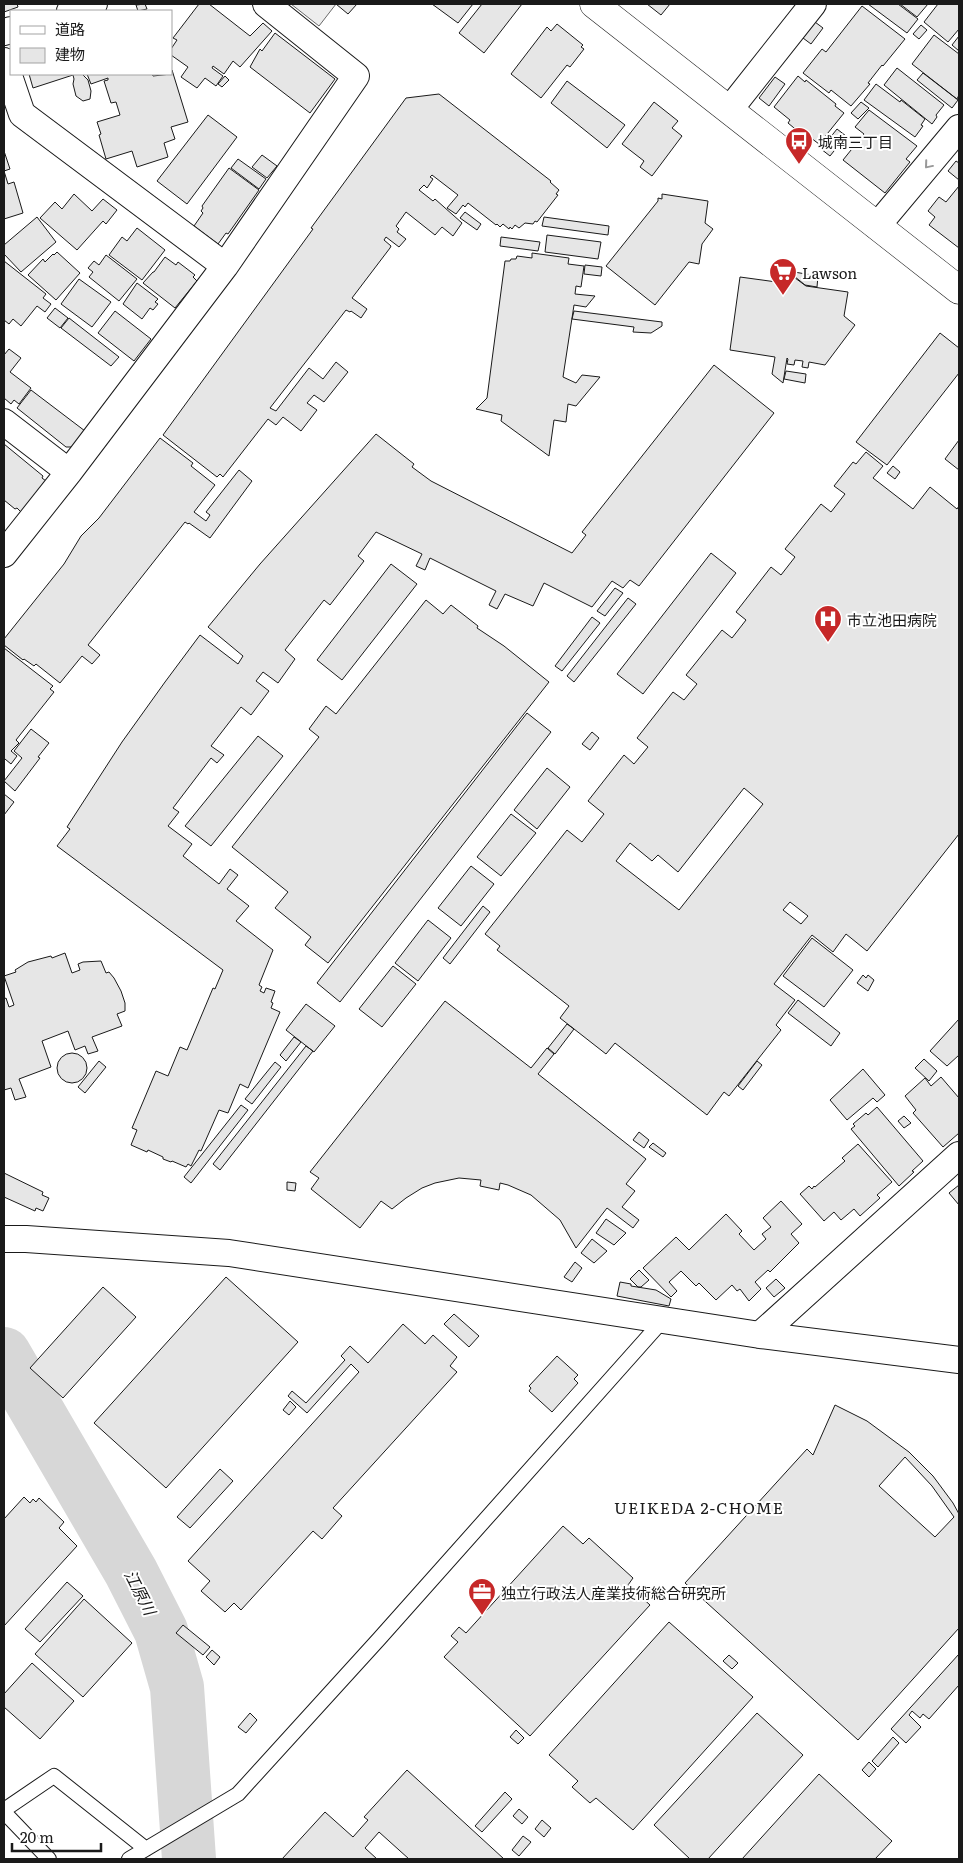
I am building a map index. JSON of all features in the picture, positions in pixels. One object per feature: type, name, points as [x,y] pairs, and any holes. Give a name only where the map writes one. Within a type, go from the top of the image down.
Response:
[{"type":"street","points":[[73,10],[94,4]]},
{"type":"street","points":[[4,554],[69,472],[224,266],[356,76],[266,4]]},
{"type":"street","points":[[594,4],[959,290]]},
{"type":"street","points":[[730,110],[813,4]]},
{"type":"street","points":[[4,61],[22,114],[224,266]]},
{"type":"street","points":[[877,226],[959,128]]},
{"type":"street","points":[[4,422],[69,472]]},
{"type":"street","points":[[760,1335],[959,1155]]},
{"type":"street","points":[[4,1239],[229,1253],[760,1335],[959,1360]]},
{"type":"lane","points":[[129,1859],[238,1794],[379,1639],[663,1320]]},
{"type":"lane","points":[[49,1859],[4,1811],[54,1776],[146,1849]]},
{"type":"shaded area","points":[[291,4],[336,4],[319,26]]},
{"type":"building","points":[[4,4],[17,4],[18,7],[4,12]]},
{"type":"building","points":[[145,4],[147,9],[138,10],[136,5]]},
{"type":"building","points":[[199,4],[209,4],[250,36],[263,23],[272,31],[240,67],[233,61],[224,74],[213,66],[212,68],[223,76],[216,86],[205,78],[197,88],[181,77],[188,67],[172,56],[172,48],[177,40],[173,38]]},
{"type":"building","points":[[336,4],[357,4],[348,14]]},
{"type":"building","points":[[432,4],[473,4],[458,23]]},
{"type":"building","points":[[482,4],[522,4],[484,53],[459,33]]},
{"type":"building","points":[[647,4],[670,4],[661,15]]},
{"type":"building","points":[[868,4],[898,4],[918,19],[907,33]]},
{"type":"building","points":[[900,4],[928,4],[917,17]]},
{"type":"building","points":[[938,4],[959,4],[959,29],[948,42],[924,22]]},
{"type":"building","points":[[862,6],[905,39],[882,65],[868,83],[870,84],[851,106],[831,90],[829,93],[803,73],[822,49],[826,52]]},
{"type":"building","points":[[815,22],[823,28],[811,44],[803,38]]},
{"type":"building","points":[[557,24],[583,45],[581,47],[584,49],[570,67],[567,65],[541,98],[511,74],[547,27],[551,31]]},
{"type":"building","points":[[921,25],[927,30],[919,39],[913,34]]},
{"type":"building","points":[[275,33],[335,79],[310,113],[250,67],[260,49],[262,51]]},
{"type":"building","points":[[934,35],[959,54],[959,95],[957,99],[912,64]]},
{"type":"building","points":[[959,36],[959,51],[952,45]]},
{"type":"building","points":[[897,68],[944,105],[932,124],[884,85]]},
{"type":"building","points":[[172,70],[188,122],[171,127],[175,139],[164,143],[168,157],[137,167],[132,151],[106,159],[97,122],[120,115],[116,102],[111,103],[104,81],[108,80],[108,78],[91,84],[87,75],[172,75]]},
{"type":"building","points":[[923,73],[958,100],[952,108],[917,80]]},
{"type":"building","points":[[29,75],[73,75],[33,88]]},
{"type":"building","points":[[73,75],[83,75],[88,80],[91,91],[90,99],[83,101],[76,96],[73,84]]},
{"type":"building","points":[[225,76],[229,80],[222,87],[218,84]]},
{"type":"building","points":[[798,76],[805,82],[806,80],[836,104],[835,106],[844,113],[819,144],[807,135],[805,137],[788,123],[790,120],[774,107]]},
{"type":"building","points":[[775,77],[785,84],[769,106],[759,98]]},
{"type":"building","points":[[567,81],[625,125],[607,148],[551,103]]},
{"type":"building","points":[[876,84],[900,102],[901,100],[925,119],[921,125],[923,126],[915,137],[864,100]]},
{"type":"building","points":[[439,94],[551,181],[559,190],[556,194],[558,195],[537,222],[535,221],[533,224],[525,223],[519,228],[515,225],[512,229],[510,227],[509,229],[503,224],[500,227],[496,225],[468,203],[465,207],[463,205],[456,214],[447,208],[458,195],[432,175],[430,177],[433,179],[427,188],[424,185],[419,190],[433,201],[435,199],[462,223],[453,236],[442,227],[435,235],[406,212],[396,226],[399,229],[397,232],[406,239],[399,247],[386,237],[384,240],[391,246],[390,248],[352,298],[367,309],[361,318],[346,310],[270,408],[276,411],[309,368],[323,379],[336,362],[348,372],[324,402],[314,395],[307,403],[317,410],[301,431],[283,417],[276,425],[268,419],[223,477],[220,474],[217,477],[163,435],[406,98]]},
{"type":"building","points":[[654,102],[678,121],[672,128],[682,136],[652,176],[640,167],[644,161],[622,144]]},
{"type":"building","points":[[861,102],[869,108],[858,119],[851,113]]},
{"type":"building","points":[[869,110],[917,146],[906,159],[910,162],[885,193],[843,160],[864,134],[855,127]]},
{"type":"building","points":[[208,115],[237,137],[187,204],[157,181]]},
{"type":"building","points":[[837,129],[846,136],[830,156],[821,149]]},
{"type":"building","points":[[4,151],[10,169],[4,171]]},
{"type":"building","points":[[262,155],[277,166],[267,178],[252,167]]},
{"type":"building","points":[[238,159],[266,179],[259,189],[231,168]]},
{"type":"building","points":[[956,161],[959,163],[959,180],[948,171]]},
{"type":"building","points":[[229,168],[259,190],[228,234],[226,233],[218,244],[194,226],[203,213],[201,211],[202,206]]},
{"type":"building","points":[[4,171],[8,184],[14,182],[23,213],[4,219]]},
{"type":"building","points":[[959,186],[959,248],[929,225],[935,217],[928,211],[939,197],[946,202]]},
{"type":"building","points":[[74,194],[92,211],[103,199],[117,210],[106,224],[103,221],[77,250],[40,218],[55,202],[62,209]]},
{"type":"building","points":[[662,194],[708,201],[705,223],[713,229],[702,244],[699,264],[689,262],[655,305],[606,266],[658,201],[658,198],[662,199]]},
{"type":"building","points":[[465,212],[481,224],[477,230],[460,218]]},
{"type":"building","points":[[37,217],[56,242],[21,272],[4,254],[4,245]]},
{"type":"building","points":[[544,217],[609,226],[608,235],[542,226]]},
{"type":"building","points":[[137,228],[165,250],[142,280],[109,255],[122,237],[127,241]]},
{"type":"building","points":[[547,235],[601,242],[598,259],[545,252]]},
{"type":"building","points":[[501,237],[540,242],[538,251],[500,246]]},
{"type":"building","points":[[57,252],[80,273],[56,300],[28,275],[43,259],[45,262]]},
{"type":"building","points":[[532,253],[569,258],[568,264],[584,266],[581,287],[576,286],[575,294],[595,296],[586,307],[574,305],[563,377],[576,383],[582,375],[600,377],[576,406],[568,404],[566,422],[554,420],[549,456],[501,421],[502,415],[476,409],[487,398],[505,261],[516,259],[517,256],[532,258]]},
{"type":"building","points":[[106,255],[137,279],[119,301],[89,277],[93,272],[88,268],[94,261],[99,265]]},
{"type":"building","points":[[165,257],[176,265],[178,262],[195,275],[193,277],[197,281],[175,308],[143,283]]},
{"type":"building","points":[[4,261],[46,294],[43,298],[51,304],[45,312],[37,306],[21,326],[13,319],[9,324],[4,320]]},
{"type":"building","points":[[585,265],[602,267],[601,276],[584,274]]},
{"type":"building","points":[[794,272],[818,276],[817,287],[805,285],[794,276]]},
{"type":"building","points":[[791,275],[806,286],[848,292],[844,316],[855,325],[825,365],[809,362],[808,368],[802,367],[803,361],[795,360],[794,365],[787,364],[787,358],[783,383],[772,374],[775,357],[730,350],[740,277],[784,283]]},
{"type":"building","points":[[79,279],[111,302],[92,327],[61,304]]},
{"type":"building","points":[[137,283],[158,299],[155,302],[158,304],[153,310],[150,308],[142,319],[123,304]]},
{"type":"building","points":[[55,308],[68,318],[60,328],[47,318]]},
{"type":"building","points":[[115,311],[151,339],[134,361],[98,333]]},
{"type":"building","points":[[574,311],[662,322],[662,326],[651,333],[633,332],[634,327],[572,319]]},
{"type":"building","points":[[69,318],[119,357],[111,366],[61,328]]},
{"type":"building","points":[[940,333],[959,348],[959,373],[887,465],[856,442]]},
{"type":"building","points":[[9,349],[21,358],[10,372],[31,388],[19,404],[14,400],[11,404],[4,398],[4,355]]},
{"type":"building","points":[[714,365],[774,413],[639,586],[630,580],[623,588],[612,581],[592,607],[544,583],[533,606],[505,594],[497,609],[489,605],[496,591],[430,558],[425,570],[416,566],[422,554],[376,532],[358,556],[364,561],[330,605],[324,600],[285,650],[295,659],[278,683],[263,672],[256,681],[269,691],[251,715],[241,707],[211,746],[224,755],[217,763],[211,758],[173,808],[179,812],[168,826],[192,844],[183,856],[219,884],[230,869],[238,875],[227,889],[249,906],[236,921],[273,950],[259,985],[262,987],[260,991],[264,993],[266,988],[275,991],[271,1008],[280,1012],[248,1088],[240,1084],[228,1113],[219,1110],[201,1151],[199,1150],[191,1166],[188,1164],[186,1167],[171,1162],[148,1150],[147,1152],[131,1145],[137,1130],[132,1128],[156,1071],[168,1076],[180,1047],[187,1050],[213,988],[215,989],[223,970],[57,846],[70,829],[67,827],[122,742],[200,635],[238,664],[243,656],[208,627],[260,564],[376,434],[414,464],[412,467],[431,481],[572,553],[586,535],[582,532]]},
{"type":"building","points":[[786,371],[806,374],[805,383],[784,379]]},
{"type":"building","points":[[31,390],[85,431],[72,447],[66,447],[17,408]]},
{"type":"building","points":[[160,438],[193,463],[191,466],[215,485],[194,512],[206,521],[210,515],[206,512],[239,470],[252,481],[210,538],[185,522],[88,645],[100,655],[92,664],[82,656],[60,683],[36,664],[34,666],[23,660],[4,645],[4,639],[64,564],[81,536],[99,518]]},
{"type":"building","points":[[959,440],[959,470],[945,459]]},
{"type":"building","points":[[4,444],[43,476],[42,478],[46,481],[21,512],[4,500]]},
{"type":"building","name":"市立池田病院","points":[[866,452],[883,466],[873,478],[913,509],[930,487],[957,509],[959,506],[959,834],[867,951],[846,934],[833,952],[812,935],[774,984],[795,1000],[776,1025],[781,1030],[729,1096],[724,1092],[707,1115],[615,1043],[606,1054],[560,1018],[569,1006],[497,950],[500,946],[485,934],[567,830],[582,842],[604,814],[588,801],[624,755],[634,764],[648,747],[637,738],[673,692],[684,700],[697,684],[686,675],[722,630],[732,638],[746,620],[736,612],[771,567],[781,575],[795,557],[785,549],[821,504],[831,512],[845,494],[834,486],[853,462],[856,464]],"holes":[[[744,788],[763,804],[679,910],[616,861],[630,843],[652,861],[658,855],[678,872]],[[790,902],[808,916],[801,924],[783,910]]]},
{"type":"building","points":[[893,466],[900,472],[895,479],[887,473]]},
{"type":"building","points":[[711,553],[736,573],[643,694],[617,674]]},
{"type":"building","points":[[391,564],[417,584],[342,680],[317,660]]},
{"type":"building","points":[[615,588],[623,593],[605,616],[597,611]]},
{"type":"building","points":[[628,598],[636,604],[574,682],[567,676]]},
{"type":"building","points":[[426,600],[443,614],[451,605],[478,626],[477,628],[504,646],[549,682],[328,963],[305,945],[311,937],[275,908],[288,892],[232,847],[319,737],[309,729],[326,706],[336,714]]},
{"type":"building","points":[[592,617],[600,623],[562,671],[555,666]]},
{"type":"building","points":[[4,648],[53,686],[50,689],[54,692],[16,740],[19,743],[11,751],[17,756],[11,764],[5,759],[4,761]]},
{"type":"building","points":[[527,713],[551,732],[340,1002],[317,983]]},
{"type":"building","points":[[31,729],[49,743],[15,791],[4,781],[22,758],[14,751]]},
{"type":"building","points":[[592,732],[599,738],[590,750],[582,744]]},
{"type":"building","points":[[258,736],[283,756],[211,846],[185,826]]},
{"type":"building","points":[[547,768],[570,787],[537,829],[514,810]]},
{"type":"building","points":[[4,794],[14,802],[4,815]]},
{"type":"building","points":[[511,814],[536,833],[501,876],[477,857]]},
{"type":"building","points":[[471,866],[494,884],[461,926],[438,908]]},
{"type":"building","points":[[483,906],[490,912],[450,964],[443,958]]},
{"type":"building","points":[[428,920],[451,938],[418,981],[395,963]]},
{"type":"building","points":[[812,938],[853,970],[824,1007],[783,976]]},
{"type":"building","points":[[65,953],[72,973],[80,970],[78,964],[101,961],[106,973],[109,972],[114,978],[125,1003],[125,1011],[117,1014],[122,1026],[92,1037],[98,1051],[88,1054],[85,1046],[75,1050],[68,1031],[42,1041],[51,1067],[19,1079],[26,1097],[15,1100],[11,1088],[4,1090],[4,999],[6,998],[9,1007],[14,1005],[4,976],[16,972],[15,970],[28,962],[51,956],[52,958]]},
{"type":"building","points":[[393,966],[416,984],[382,1027],[359,1009]]},
{"type":"building","points":[[863,975],[866,978],[868,975],[874,980],[868,991],[857,983]]},
{"type":"building","points":[[798,1000],[840,1033],[831,1046],[788,1013]]},
{"type":"building","points":[[445,1001],[531,1068],[547,1048],[554,1054],[538,1074],[646,1159],[626,1184],[635,1191],[622,1207],[639,1220],[633,1228],[607,1208],[576,1248],[560,1220],[531,1195],[500,1183],[499,1190],[480,1186],[481,1180],[459,1178],[422,1188],[392,1209],[381,1201],[360,1228],[311,1189],[319,1178],[310,1172]]},
{"type":"building","points":[[306,1004],[335,1026],[314,1052],[286,1030]]},
{"type":"building","points":[[959,1019],[959,1055],[947,1066],[930,1051]]},
{"type":"building","points":[[567,1024],[574,1029],[555,1054],[548,1048]]},
{"type":"building","points":[[294,1037],[301,1042],[286,1061],[280,1055]]},
{"type":"building","points":[[306,1046],[313,1051],[220,1170],[213,1164]]},
{"type":"building","points":[[72,1053],[83,1057],[87,1068],[83,1079],[72,1083],[61,1079],[57,1068],[61,1057]]},
{"type":"building","points":[[924,1059],[937,1071],[929,1081],[915,1068]]},
{"type":"building","points":[[99,1061],[106,1067],[85,1093],[78,1087]]},
{"type":"building","points":[[757,1061],[762,1065],[743,1090],[738,1086]]},
{"type":"building","points":[[275,1062],[281,1067],[252,1104],[245,1099]]},
{"type":"building","points":[[863,1069],[885,1095],[877,1102],[873,1098],[847,1120],[830,1100]]},
{"type":"building","points":[[941,1077],[959,1098],[959,1133],[943,1147],[913,1113],[916,1110],[905,1096],[925,1078],[931,1086]]},
{"type":"building","points":[[241,1105],[248,1110],[191,1183],[184,1177]]},
{"type":"building","points":[[877,1107],[923,1161],[899,1186],[851,1129],[855,1126],[853,1124],[866,1113],[868,1115]]},
{"type":"building","points":[[904,1116],[911,1123],[904,1128],[898,1121]]},
{"type":"building","points":[[639,1132],[649,1140],[644,1148],[633,1140]]},
{"type":"building","points":[[653,1143],[666,1153],[663,1157],[649,1147]]},
{"type":"building","points":[[858,1144],[892,1182],[877,1195],[880,1198],[860,1216],[854,1209],[841,1220],[834,1212],[824,1221],[800,1194],[809,1186],[812,1189],[815,1187],[845,1161],[842,1158]]},
{"type":"building","points":[[4,1173],[43,1192],[42,1195],[49,1198],[43,1211],[36,1208],[35,1211],[4,1197]]},
{"type":"building","points":[[287,1182],[296,1183],[295,1191],[287,1190]]},
{"type":"building","points":[[959,1185],[959,1205],[949,1193]]},
{"type":"building","points":[[781,1201],[802,1224],[791,1234],[799,1243],[770,1272],[768,1270],[755,1282],[761,1289],[749,1301],[740,1289],[737,1291],[732,1285],[716,1300],[699,1283],[696,1286],[681,1271],[669,1282],[677,1291],[671,1297],[643,1268],[676,1237],[689,1250],[726,1214],[742,1231],[739,1234],[754,1250],[766,1239],[762,1234],[771,1227],[763,1218]]},
{"type":"building","points":[[606,1219],[626,1233],[614,1245],[596,1233]]},
{"type":"building","points":[[592,1239],[607,1251],[594,1263],[581,1253]]},
{"type":"building","points":[[575,1262],[582,1268],[572,1282],[564,1277]]},
{"type":"building","points":[[639,1270],[649,1280],[641,1287],[638,1287],[630,1279]]},
{"type":"building","points":[[226,1277],[298,1342],[166,1488],[94,1423]]},
{"type":"building","points":[[776,1279],[785,1288],[774,1297],[766,1288]]},
{"type":"building","points":[[620,1282],[631,1284],[631,1286],[656,1290],[671,1299],[669,1306],[617,1296]]},
{"type":"building","points":[[103,1287],[136,1317],[63,1398],[30,1368]]},
{"type":"building","points":[[454,1314],[479,1336],[469,1347],[444,1324]]},
{"type":"building","points":[[403,1324],[425,1344],[433,1335],[457,1357],[450,1366],[457,1372],[333,1508],[342,1516],[322,1539],[313,1531],[241,1610],[234,1603],[225,1612],[201,1591],[210,1581],[188,1561],[359,1372],[351,1364],[307,1413],[288,1396],[292,1391],[306,1403],[345,1360],[341,1356],[350,1346],[368,1363]]},
{"type":"building","points":[[557,1356],[578,1375],[574,1379],[578,1383],[552,1412],[529,1391],[531,1388],[529,1386]]},
{"type":"building","points":[[290,1401],[296,1407],[289,1415],[283,1410]]},
{"type":"building","points":[[835,1405],[867,1421],[909,1452],[933,1476],[959,1514],[959,1628],[858,1740],[685,1583],[807,1449],[813,1455]],"holes":[[[905,1457],[932,1486],[954,1517],[935,1537],[879,1486]]]},
{"type":"building","points":[[220,1469],[233,1481],[190,1528],[177,1517]]},
{"type":"building","points":[[24,1497],[30,1503],[33,1499],[36,1502],[39,1498],[64,1522],[59,1528],[77,1546],[4,1626],[4,1519]]},
{"type":"building","points":[[563,1526],[583,1544],[589,1538],[633,1578],[628,1585],[650,1605],[530,1736],[444,1657],[458,1642],[451,1636],[459,1627],[466,1633]]},
{"type":"building","points":[[67,1582],[83,1596],[40,1642],[25,1629]]},
{"type":"building","points":[[84,1599],[132,1643],[83,1697],[35,1654]]},
{"type":"building","points":[[669,1622],[753,1697],[633,1830],[596,1798],[590,1803],[572,1787],[578,1781],[549,1755]]},
{"type":"building","points":[[183,1625],[210,1647],[203,1655],[176,1633]]},
{"type":"building","points":[[212,1650],[220,1657],[214,1665],[206,1657]]},
{"type":"building","points":[[959,1654],[959,1685],[929,1719],[923,1714],[920,1718],[912,1711],[909,1715],[921,1727],[906,1743],[891,1729]]},
{"type":"building","points":[[729,1655],[738,1663],[732,1669],[723,1661]]},
{"type":"building","points":[[32,1663],[74,1701],[40,1739],[4,1707],[4,1694]]},
{"type":"building","points":[[250,1713],[257,1720],[246,1733],[238,1727]]},
{"type":"building","points":[[757,1713],[803,1755],[708,1859],[690,1859],[654,1825]]},
{"type":"building","points":[[516,1730],[524,1738],[518,1744],[510,1737]]},
{"type":"building","points":[[893,1737],[899,1743],[878,1767],[872,1761]]},
{"type":"building","points":[[869,1762],[876,1769],[869,1777],[862,1770]]},
{"type":"building","points":[[407,1770],[504,1859],[409,1859],[379,1832],[365,1848],[377,1859],[282,1859],[325,1812],[353,1837],[368,1820],[364,1817]]},
{"type":"building","points":[[819,1774],[892,1841],[875,1859],[742,1859]]},
{"type":"building","points":[[505,1792],[512,1799],[482,1832],[475,1826]]},
{"type":"building","points":[[519,1809],[528,1817],[522,1824],[513,1816]]},
{"type":"building","points":[[542,1820],[551,1828],[544,1837],[535,1829]]},
{"type":"building","points":[[523,1836],[531,1842],[519,1856],[512,1850]]},
{"type":"waterway","name":"江原川","points":[[4,1354],[131,1572],[161,1631],[177,1687],[189,1859]]},
{"type":"place","name":"城南三丁目","points":[[799,165]]},
{"type":"place","name":"Lawson","points":[[783,296]]},
{"type":"place","name":"市立池田病院","points":[[828,643]]},
{"type":"place","name":"独立行政法人産業技術総合研究所","points":[[482,1616]]},
{"type":"district","name":"UEIKEDA 2-CHOME","points":[[699,1507]]}]
